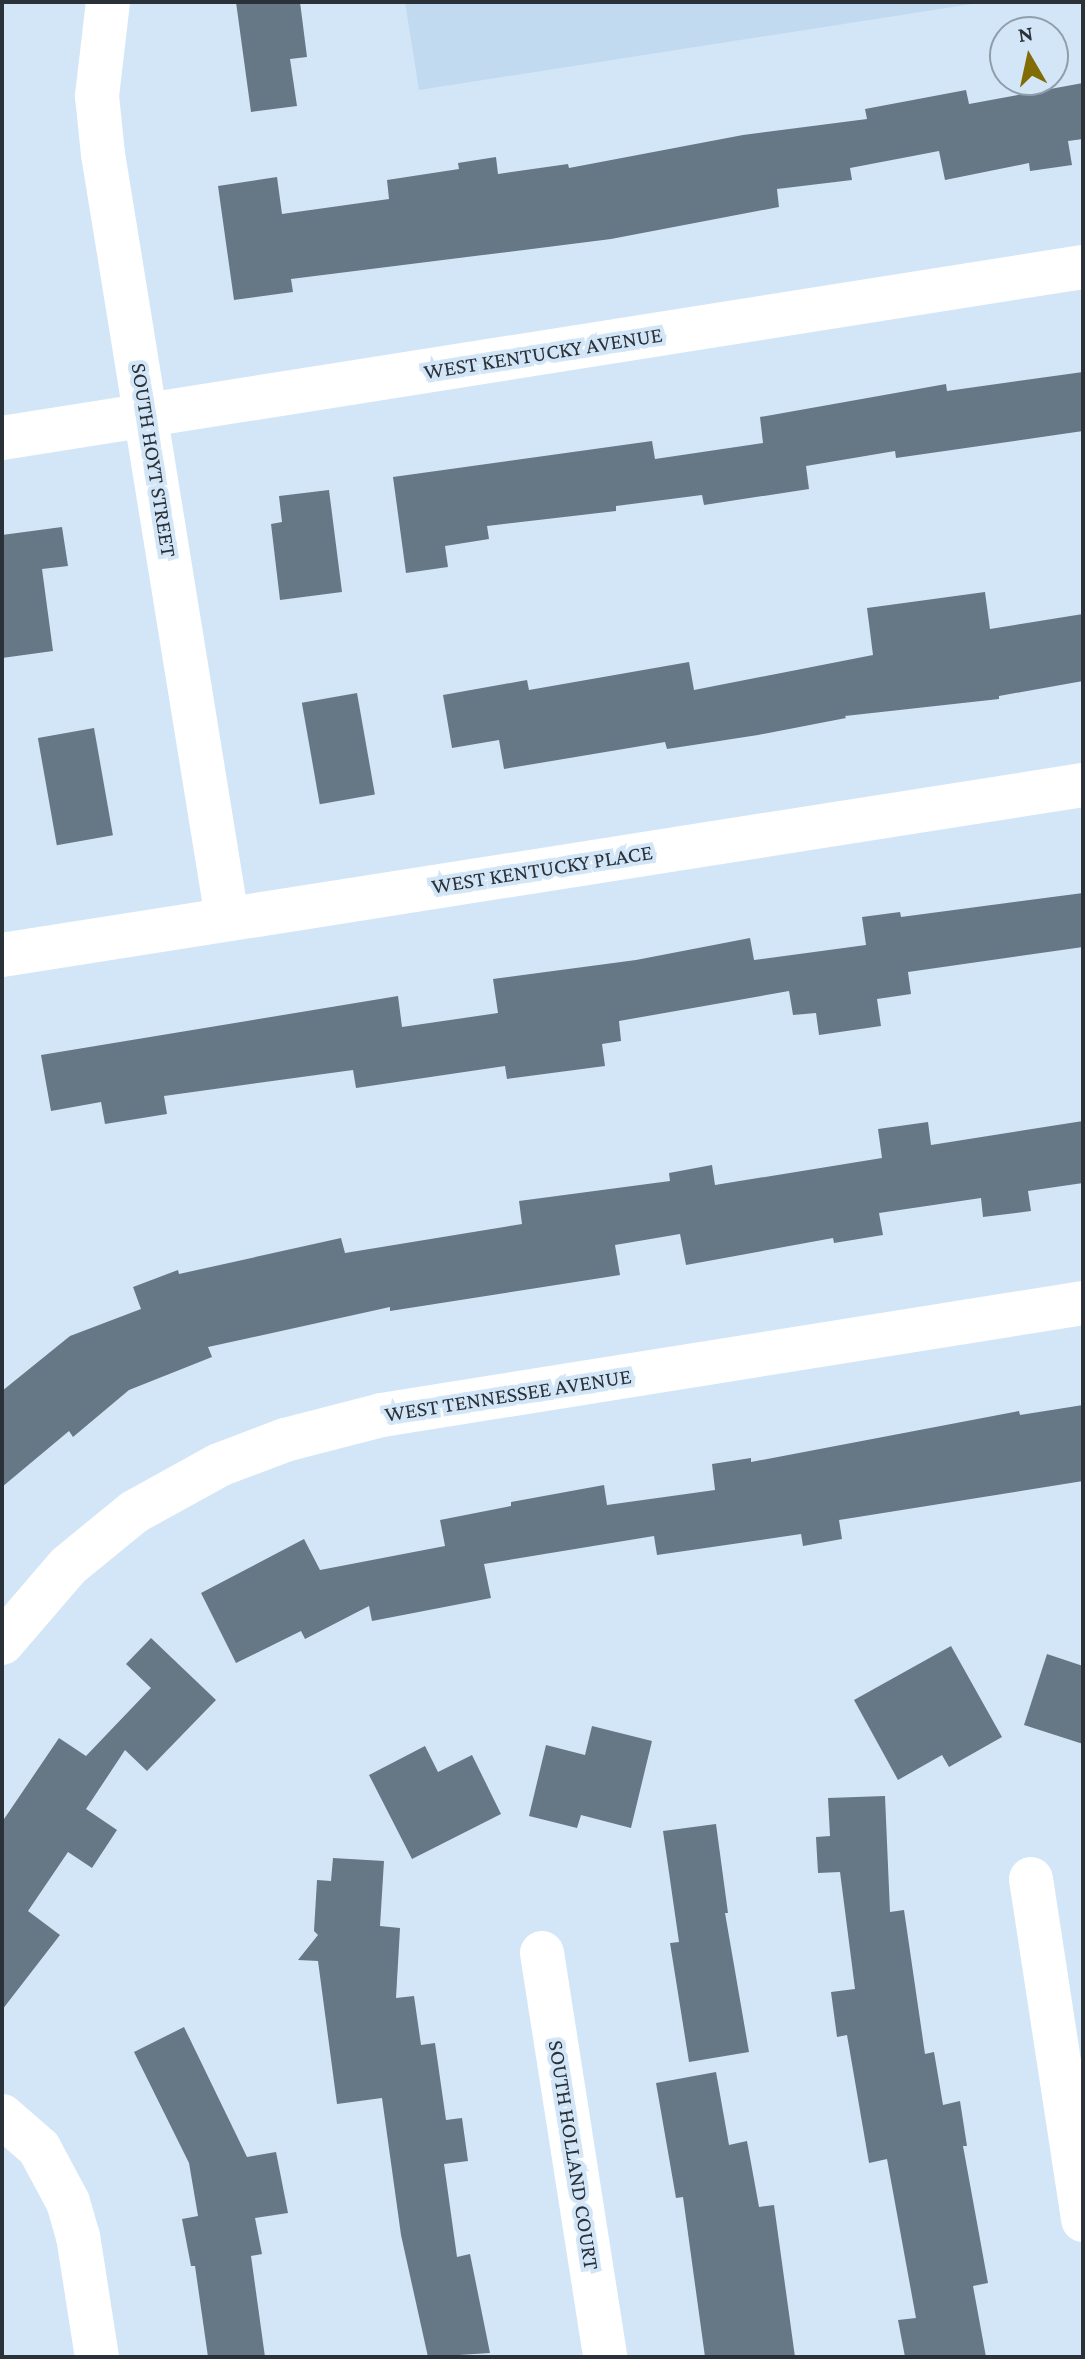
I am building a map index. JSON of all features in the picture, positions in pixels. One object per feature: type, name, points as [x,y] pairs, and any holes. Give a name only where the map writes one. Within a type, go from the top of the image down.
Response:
[{"type":"street","name":"SOUTH HOYT STREET","points":[[108,2],[97,75],[98,114],[227,918]]},
{"type":"street","name":"WEST KENTUCKY AVENUE","points":[[2,438],[1083,267]]},
{"type":"street","name":"WEST KENTUCKY PLACE","points":[[2,955],[1083,785]]},
{"type":"street","name":"WEST TENNESSEE AVENUE","points":[[2,1643],[68,1566],[134,1512],[208,1471],[285,1440],[382,1415],[1083,1303]]},
{"type":"street","points":[[1031,1879],[1083,2220]]},
{"type":"street","name":"SOUTH HOLLAND COURT","points":[[542,1953],[605,2357]]},
{"type":"street","points":[[2,2116],[39,2148],[63,2190],[78,2236],[97,2357]]},
{"type":"shaded area","points":[[405,2],[985,2],[419,90]]},
{"type":"building","points":[[236,2],[300,2],[307,57],[290,59],[297,106],[251,112]]},
{"type":"building","points":[[1083,83],[1083,139],[1068,141],[1072,165],[1030,171],[1029,163],[945,180],[939,151],[850,168],[852,180],[777,189],[779,207],[611,239],[291,279],[293,292],[234,300],[218,186],[277,177],[282,214],[389,199],[387,180],[459,169],[458,163],[496,157],[498,174],[568,164],[569,168],[743,135],[867,119],[865,109],[966,90],[969,104],[1012,96],[1069,96],[1069,86]]},
{"type":"building","points":[[1083,372],[1083,431],[896,458],[895,451],[806,466],[809,489],[704,505],[702,495],[616,506],[616,511],[487,526],[489,539],[445,546],[448,567],[406,573],[393,477],[652,441],[655,459],[763,443],[760,417],[946,384],[947,391]]},
{"type":"building","points":[[329,490],[342,592],[280,600],[271,524],[282,522],[279,496]]},
{"type":"building","points":[[62,527],[68,566],[42,569],[53,651],[2,658],[2,535]]},
{"type":"building","points":[[985,592],[990,629],[1083,614],[1083,681],[999,696],[999,699],[845,716],[758,735],[667,749],[665,742],[504,769],[499,740],[452,748],[443,695],[527,680],[529,690],[689,662],[694,690],[873,655],[867,608]]},
{"type":"building","points":[[357,693],[375,794],[320,804],[302,703]]},
{"type":"building","points":[[94,728],[113,835],[57,845],[38,738]]},
{"type":"building","points":[[1083,893],[1083,947],[908,972],[911,994],[877,999],[881,1026],[819,1035],[816,1013],[793,1015],[789,991],[619,1021],[621,1041],[602,1044],[605,1066],[507,1079],[505,1066],[356,1088],[353,1070],[164,1096],[167,1114],[105,1124],[101,1102],[51,1111],[41,1055],[398,996],[402,1027],[498,1013],[493,979],[636,960],[750,938],[754,960],[866,945],[862,917],[900,912],[901,917]]},
{"type":"building","points":[[1083,1121],[1083,1183],[1028,1191],[1031,1211],[983,1217],[981,1198],[879,1213],[883,1235],[834,1243],[833,1238],[686,1265],[680,1234],[615,1245],[620,1275],[390,1311],[390,1307],[208,1347],[212,1357],[129,1390],[73,1437],[69,1431],[2,1487],[2,1391],[70,1336],[141,1309],[133,1287],[178,1270],[179,1274],[341,1238],[345,1253],[522,1224],[519,1201],[670,1181],[669,1173],[712,1165],[715,1185],[882,1158],[878,1129],[928,1122],[931,1145]]},
{"type":"building","points":[[1083,1405],[1083,1481],[839,1520],[842,1539],[803,1546],[801,1534],[657,1555],[654,1536],[484,1564],[491,1598],[372,1621],[369,1606],[305,1639],[301,1631],[236,1663],[201,1593],[304,1539],[320,1570],[445,1546],[440,1520],[511,1506],[511,1502],[604,1485],[607,1505],[715,1490],[712,1464],[751,1458],[751,1462],[1019,1411],[1020,1415]]},
{"type":"building","points":[[151,1638],[216,1700],[147,1771],[125,1750],[86,1809],[117,1830],[92,1868],[68,1852],[28,1911],[60,1935],[2,2010],[2,1822],[59,1738],[86,1756],[151,1688],[126,1664]]},
{"type":"building","points":[[951,1646],[1002,1737],[949,1767],[942,1755],[898,1780],[854,1700]]},
{"type":"building","points":[[1047,1654],[1083,1666],[1083,1744],[1024,1725]]},
{"type":"building","points":[[592,1726],[652,1741],[631,1828],[581,1815],[577,1828],[529,1816],[546,1745],[585,1755]]},
{"type":"building","points":[[425,1746],[438,1772],[472,1755],[501,1814],[412,1859],[369,1775]]},
{"type":"building","points":[[885,1796],[890,1912],[904,1910],[925,2054],[934,2052],[943,2105],[960,2101],[967,2146],[963,2146],[988,2283],[973,2286],[986,2357],[905,2357],[898,2320],[916,2318],[887,2159],[869,2163],[847,2035],[837,2037],[831,1992],[855,1989],[840,1872],[818,1873],[816,1837],[830,1836],[828,1798]]},
{"type":"building","points":[[716,1824],[728,1913],[725,1913],[749,2052],[689,2062],[670,1943],[679,1942],[663,1831]]},
{"type":"building","points":[[333,1858],[384,1861],[380,1926],[400,1928],[396,1998],[414,1996],[421,2045],[435,2043],[446,2120],[462,2118],[468,2161],[444,2164],[457,2257],[470,2254],[490,2353],[428,2357],[401,2235],[382,2098],[337,2104],[318,1961],[298,1960],[318,1935],[314,1931],[317,1880],[331,1881]]},
{"type":"building","points":[[184,2027],[247,2157],[276,2152],[288,2213],[255,2218],[262,2254],[251,2256],[265,2357],[208,2357],[195,2266],[191,2266],[182,2219],[198,2216],[189,2163],[134,2052]]},
{"type":"building","points":[[716,2072],[729,2145],[747,2141],[759,2207],[774,2205],[795,2357],[705,2357],[683,2197],[676,2198],[656,2083]]}]
